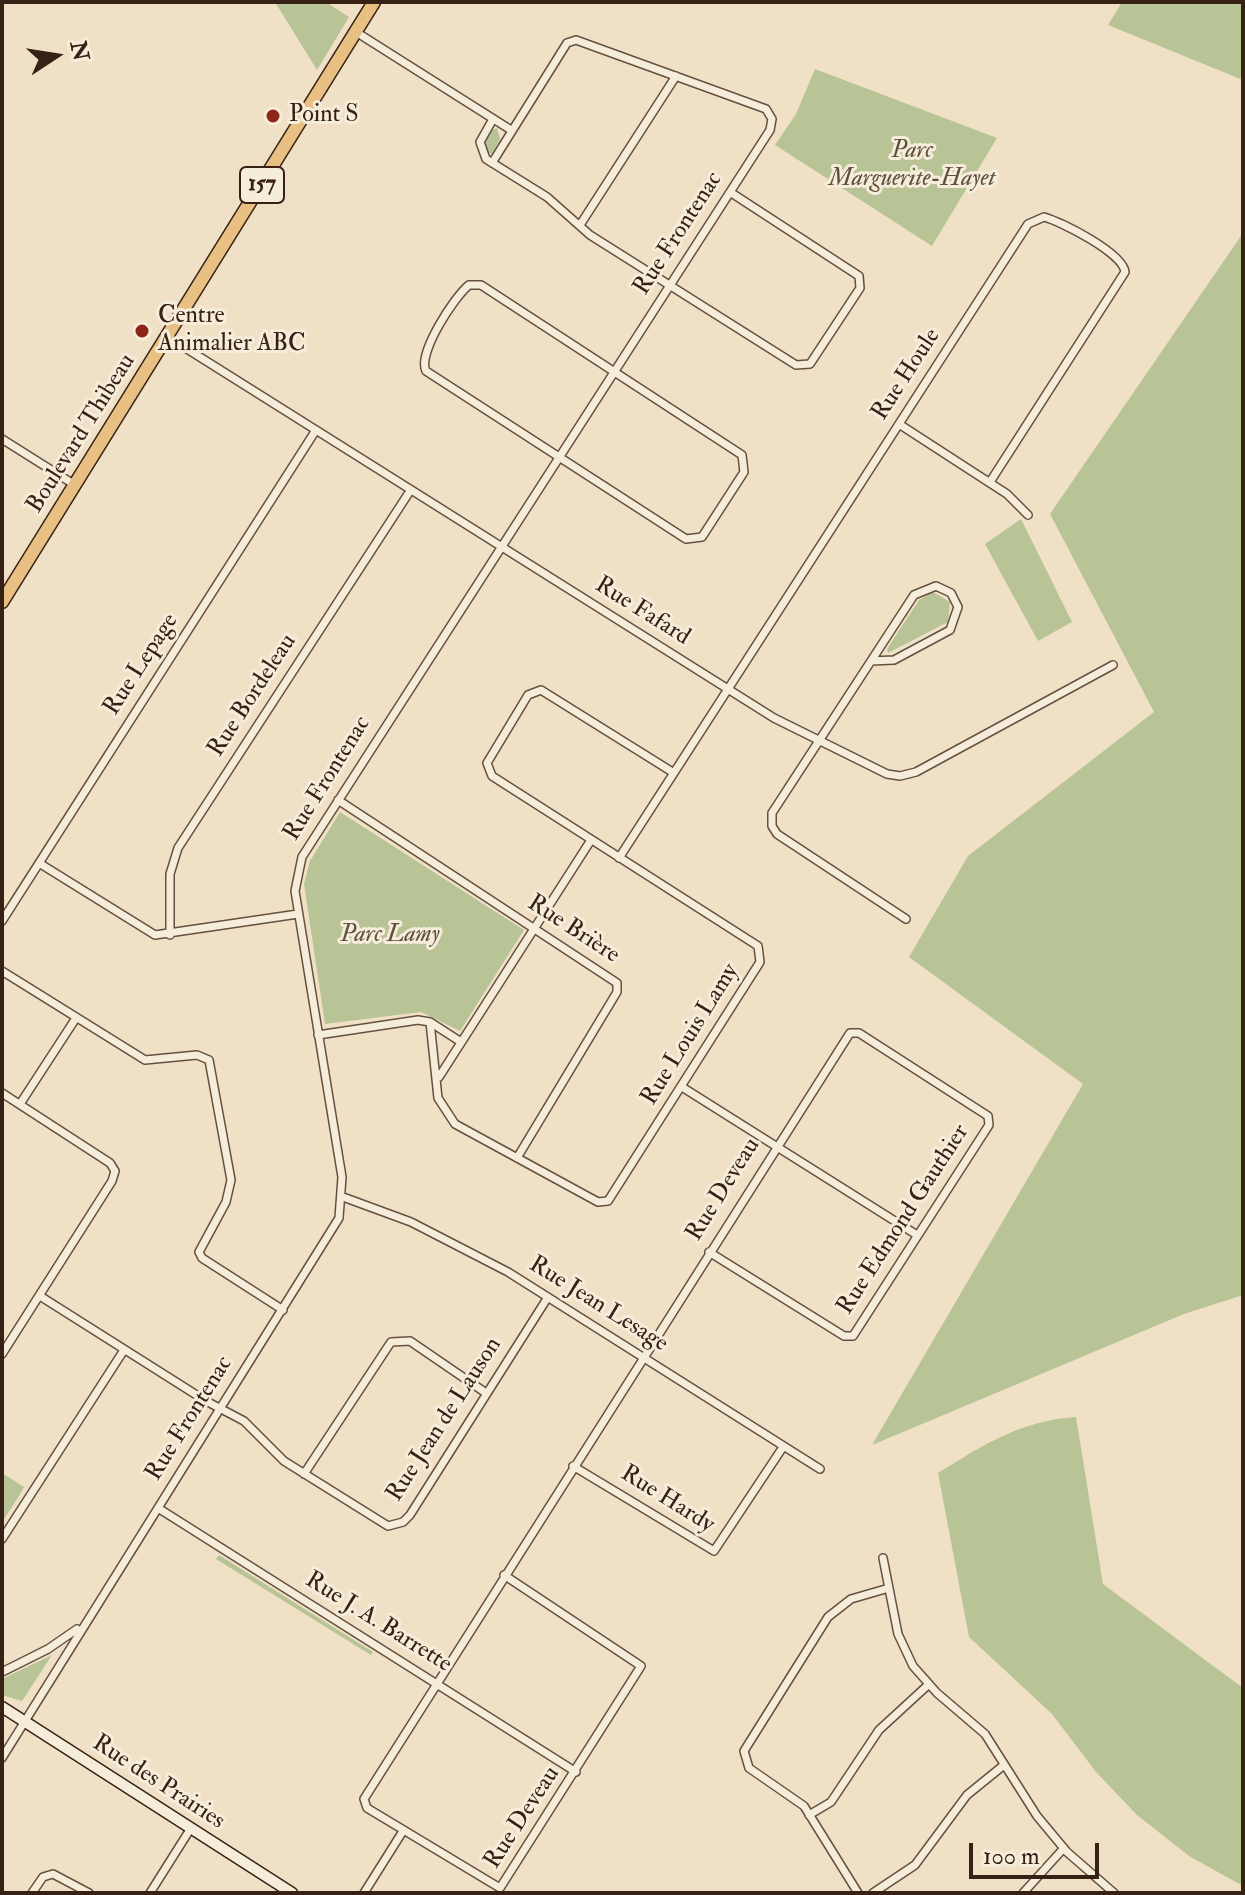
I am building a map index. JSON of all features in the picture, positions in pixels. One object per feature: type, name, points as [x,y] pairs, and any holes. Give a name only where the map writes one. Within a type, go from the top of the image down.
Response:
[{"type":"main road","name":"Boulevard Thibeau","points":[[2,602],[374,2]]},
{"type":"main road","name":"Rue des Prairies","points":[[2,1707],[292,1893]]},
{"type":"street","points":[[356,32],[511,130]]},
{"type":"street","points":[[492,163],[571,41],[583,40],[676,76],[580,225]]},
{"type":"street","name":"Rue Frontenac","points":[[2,1758],[334,1230],[343,1197],[298,914],[295,887],[298,866],[770,130],[772,119],[766,109],[676,76]]},
{"type":"street","points":[[493,119],[480,148],[492,163],[547,197],[580,225],[670,286],[796,365],[805,366],[814,361],[860,288],[859,276],[730,192]]},
{"type":"street","name":"Rue Houle","points":[[619,858],[1031,221],[1044,217],[1057,221],[1121,260],[1125,268],[990,482]]},
{"type":"street","points":[[478,284],[614,371],[743,457],[744,472],[700,539],[686,539],[559,457],[426,371],[423,355],[464,289],[478,284]]},
{"type":"street","name":"Rue Fafard","points":[[168,337],[500,549],[774,718],[881,772],[905,775],[1113,665]]},
{"type":"street","points":[[899,424],[990,482],[1028,515]]},
{"type":"street","name":"Rue Lepage","points":[[2,921],[316,430]]},
{"type":"street","points":[[2,439],[75,485]]},
{"type":"street","name":"Rue Bordeleau","points":[[170,935],[170,880],[178,848],[410,491]]},
{"type":"street","points":[[871,661],[894,660],[950,630],[958,607],[951,593],[936,586],[920,589],[871,661],[772,813],[772,826],[777,834],[906,919]]},
{"type":"street","name":"Rue Louis Lamy","points":[[430,1022],[440,1103],[452,1121],[598,1202],[605,1203],[760,962],[761,952],[758,946],[488,770],[488,758],[532,691],[547,691],[674,773]]},
{"type":"street","name":"Rue Brière","points":[[338,800],[614,980],[617,989],[517,1158]]},
{"type":"street","points":[[438,1079],[591,840]]},
{"type":"street","points":[[39,863],[144,931],[170,935],[298,914]]},
{"type":"street","points":[[2,971],[145,1060],[197,1055],[209,1060],[231,1180],[226,1202],[199,1252],[202,1258],[283,1310]]},
{"type":"street","points":[[20,1104],[76,1018]]},
{"type":"street","points":[[318,1035],[413,1020],[430,1022],[461,1042]]},
{"type":"street","name":"Rue Deveau","points":[[504,1575],[640,1663],[640,1672],[500,1888],[367,1808],[364,1799],[435,1683],[775,1146],[853,1032]]},
{"type":"street","name":"Rue Edmond Gauthier","points":[[709,1252],[850,1337],[917,1235],[989,1119],[853,1032]]},
{"type":"street","points":[[682,1087],[917,1235]]},
{"type":"street","points":[[2,1093],[110,1163],[115,1171],[112,1181],[2,1354]]},
{"type":"street","name":"Rue Jean Lesage","points":[[343,1197],[436,1234],[548,1297],[820,1469]]},
{"type":"street","name":"Rue Jean de Lauson","points":[[40,1296],[244,1421],[275,1454],[382,1524],[403,1522],[548,1297]]},
{"type":"street","points":[[304,1474],[391,1342],[410,1341],[486,1393]]},
{"type":"street","points":[[2,1539],[124,1350]]},
{"type":"street","name":"Rue Hardy","points":[[573,1466],[714,1551],[783,1447]]},
{"type":"street","name":"Rue J. A. Barrette","points":[[158,1508],[576,1772]]},
{"type":"street","points":[[883,1558],[903,1648],[928,1685],[979,1728],[1031,1809],[1064,1848],[1114,1893]]},
{"type":"street","points":[[858,1893],[800,1801],[749,1768],[744,1759],[745,1747],[828,1617],[851,1599],[889,1588]]},
{"type":"street","points":[[2,1672],[58,1643],[85,1622]]},
{"type":"street","points":[[809,1815],[831,1802],[879,1730],[928,1685]]},
{"type":"street","points":[[873,1893],[915,1865],[967,1795],[1004,1765]]},
{"type":"street","points":[[150,1893],[191,1828]]},
{"type":"street","points":[[364,1893],[403,1831]]},
{"type":"street","points":[[1023,1893],[1064,1848]]},
{"type":"street","points":[[32,1893],[43,1877],[53,1874],[89,1893]]},
{"type":"green space","points":[[275,2],[326,2],[349,17],[317,70]]},
{"type":"green space","points":[[1122,2],[1243,2],[1243,80],[1108,25]]},
{"type":"green space","name":"Parc Marguerite-Hayet","points":[[815,69],[997,138],[932,246],[775,145],[796,114]]},
{"type":"green space","points":[[497,128],[500,139],[492,153],[486,154],[485,139],[490,131]]},
{"type":"green space","points":[[1243,233],[1243,1295],[1184,1314],[872,1445],[1083,1084],[909,957],[968,856],[1154,712],[1050,514]]},
{"type":"green space","points":[[1021,519],[1072,622],[1038,641],[985,544]]},
{"type":"green space","points":[[933,592],[950,602],[948,622],[888,653],[887,649],[919,600]]},
{"type":"green space","name":"Parc Lamy","points":[[340,812],[524,930],[460,1031],[421,1012],[325,1024],[304,884],[310,861]]},
{"type":"green space","points":[[1076,1417],[1103,1584],[1243,1688],[1243,1886],[1189,1856],[1137,1815],[1096,1772],[1052,1714],[969,1637],[938,1473],[1020,1429]]},
{"type":"green space","points":[[2,1473],[24,1487],[2,1522]]},
{"type":"green space","points":[[219,1555],[373,1652],[371,1655],[216,1559]]},
{"type":"green space","points":[[52,1655],[22,1701],[2,1695],[2,1679]]},
{"type":"place","name":"Point S","points":[[273,116]]},
{"type":"place","name":"Centre Animalier ABC","points":[[142,331]]}]
